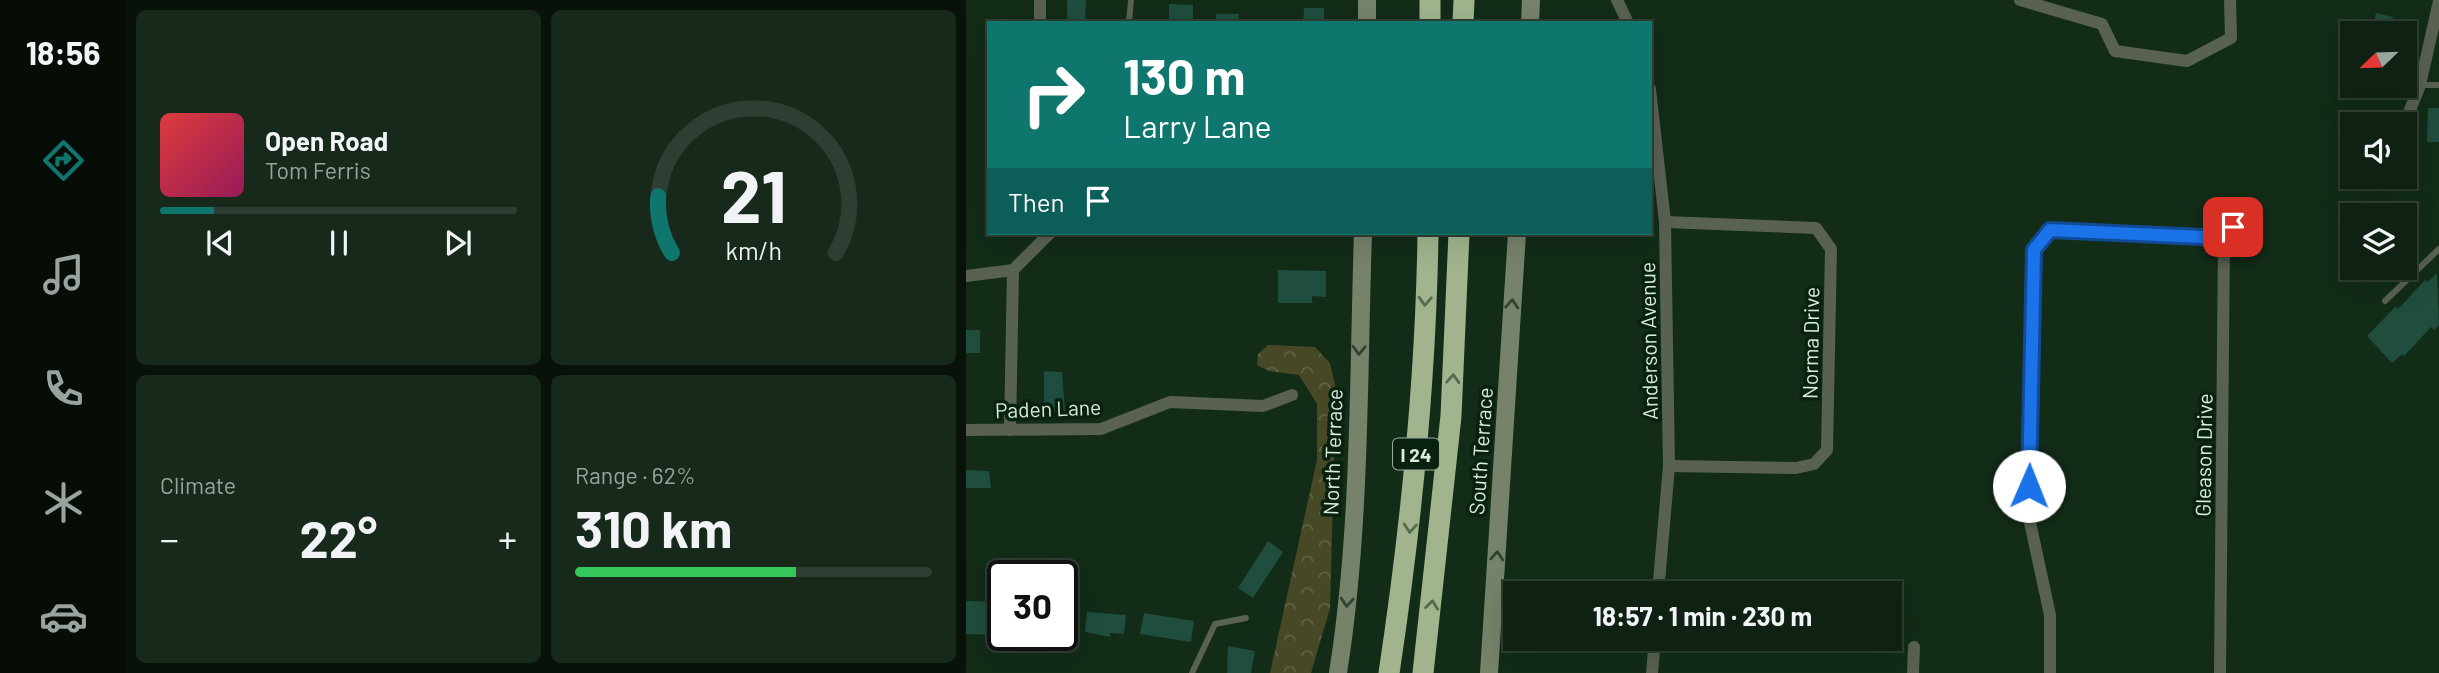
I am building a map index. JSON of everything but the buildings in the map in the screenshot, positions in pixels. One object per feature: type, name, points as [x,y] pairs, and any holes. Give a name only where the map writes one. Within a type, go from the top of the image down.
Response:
[{"type":"highway","points":[[1430,0],[1430,21]]},
{"type":"highway","points":[[1463,21],[1464,0]]},
{"type":"highway","name":"I 24","points":[[1389,673],[1409,541],[1420,410],[1428,235]]},
{"type":"highway","name":"I 24","points":[[1423,673],[1451,416],[1459,235]]},
{"type":"street","points":[[1040,0],[1040,21]]},
{"type":"street","points":[[1367,0],[1367,21]]},
{"type":"street","points":[[1530,21],[1531,0]]},
{"type":"street","points":[[1617,0],[1627,21]]},
{"type":"street","points":[[2020,0],[2102,24],[2115,51],[2187,61],[2231,38],[2230,0]]},
{"type":"street","points":[[2409,112],[2420,85],[2439,1]]},
{"type":"street","name":"Anderson Avenue","points":[[1652,102],[1660,154],[1665,222],[1669,466],[1659,581]]},
{"type":"street","points":[[2050,673],[2050,615],[2028,513],[2034,250],[2050,230],[2224,238],[2243,216]]},
{"type":"street","name":"Norma Drive","points":[[1665,222],[1816,228],[1831,249],[1827,450],[1814,464],[1796,468],[1669,466]]},
{"type":"street","points":[[966,276],[1013,270],[1048,235]]},
{"type":"street","name":"North Terrace","points":[[1338,673],[1345,629],[1354,512],[1363,235]]},
{"type":"street","name":"South Terrace","points":[[1489,673],[1517,235]]},
{"type":"street","name":"Gleason Drive","points":[[2220,673],[2224,238]]},
{"type":"street","points":[[1010,430],[1013,270]]},
{"type":"street","name":"Paden Lane","points":[[966,430],[1101,429],[1170,402],[1263,406],[1292,396]]},
{"type":"street","points":[[1913,673],[1914,647]]},
{"type":"street","points":[[1652,673],[1653,651]]},
{"type":"lane","points":[[1129,21],[1131,0]]},
{"type":"lane","points":[[2420,85],[2439,85]]},
{"type":"lane","points":[[2385,301],[2439,250]]},
{"type":"lane","points":[[1192,673],[1215,624],[1246,618]]},
{"type":"green space","points":[[1268,345],[1315,347],[1330,363],[1336,389],[1330,608],[1311,673],[1270,673],[1317,460],[1317,404],[1299,375],[1269,371],[1257,365],[1258,354]]},
{"type":"route","points":[[2029,486],[2034,250],[2050,230],[2224,238],[2233,227]]}]
